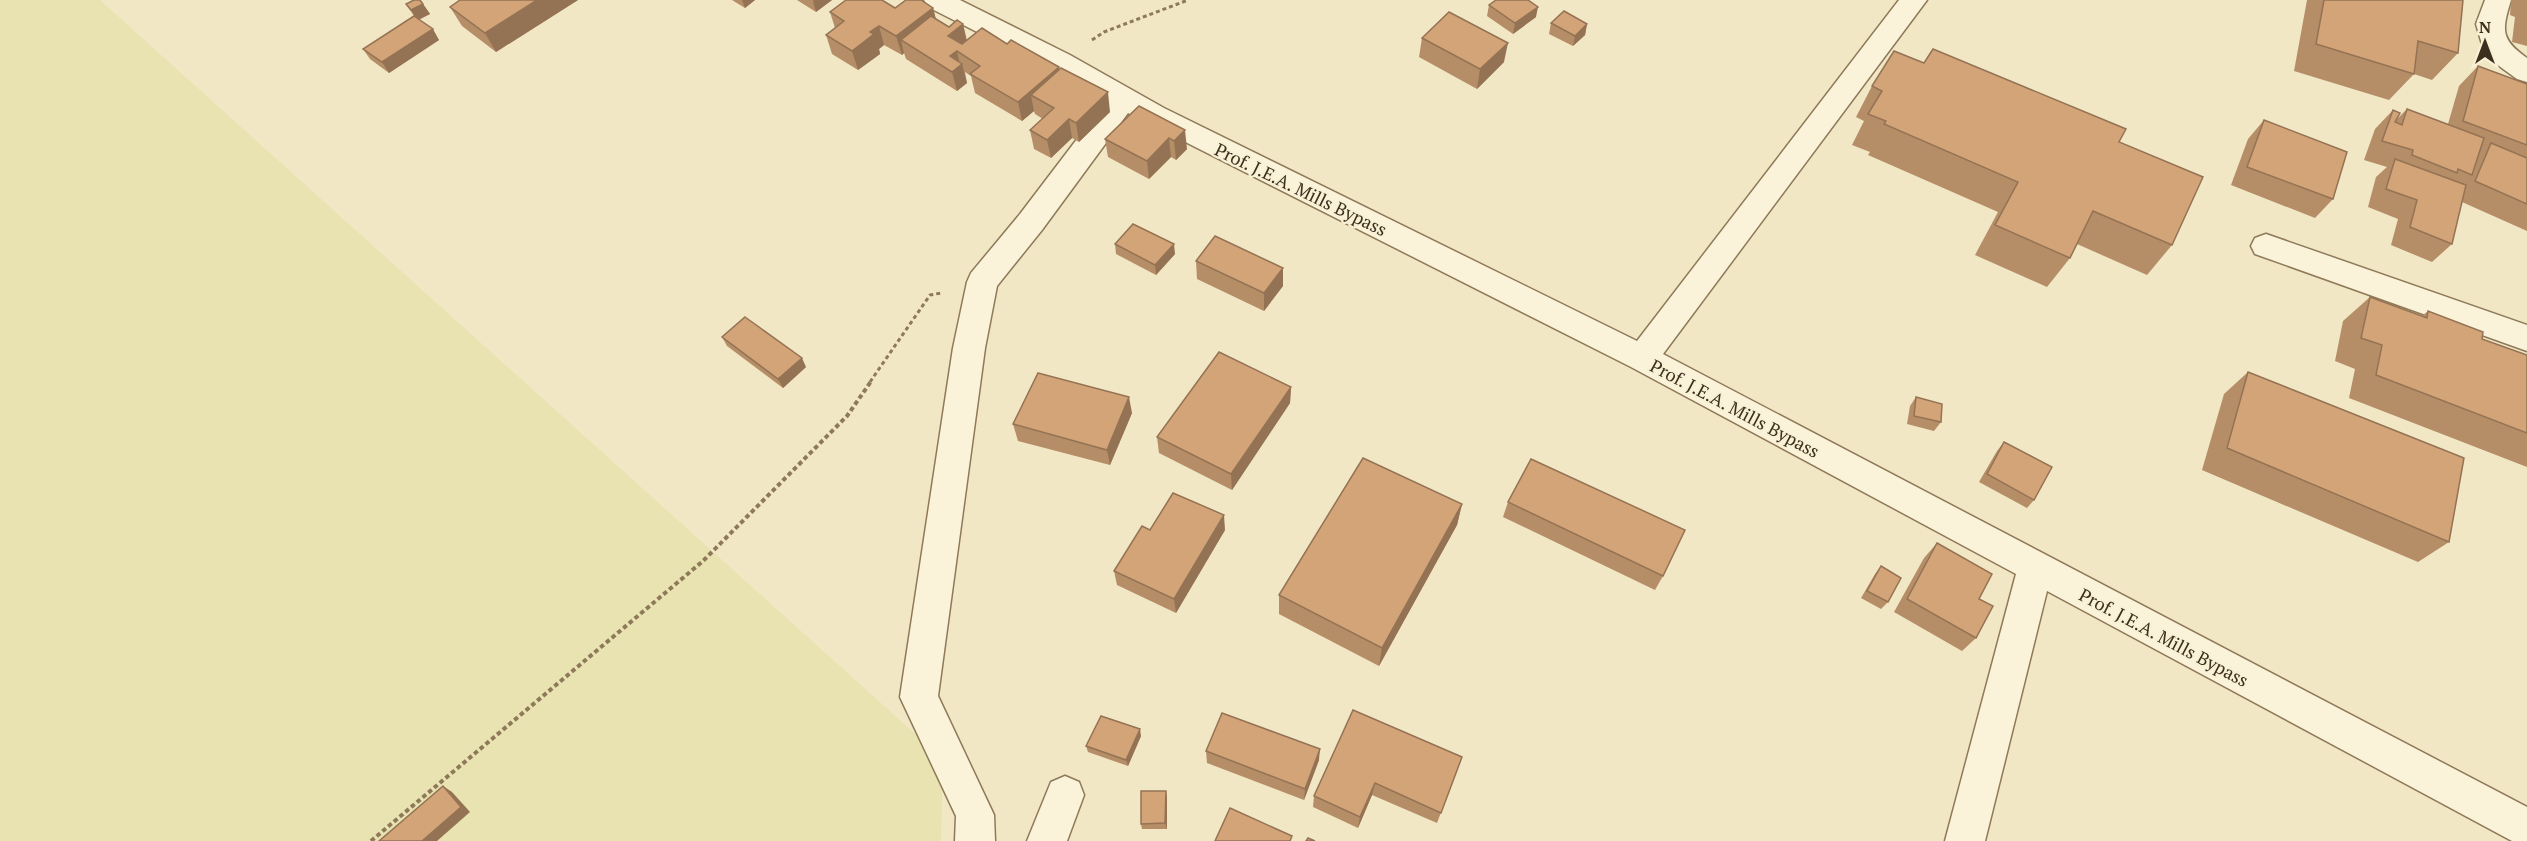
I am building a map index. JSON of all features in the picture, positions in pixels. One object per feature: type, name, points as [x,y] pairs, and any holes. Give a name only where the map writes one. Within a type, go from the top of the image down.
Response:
[{"type":"street","name":"Prof. J.E.A. Mills Bypass","points":[[937,0],[1060,62],[1123,99],[1642,358],[2527,828]]},
{"type":"street","points":[[1642,358],[1914,0]]},
{"type":"street","points":[[2498,0],[2490,24],[2498,51],[2527,72]]},
{"type":"street","points":[[975,841],[975,815],[919,697],[969,348],[982,282],[1031,222],[1123,99]]},
{"type":"street","points":[[2266,246],[2527,338]]},
{"type":"street","points":[[1965,841],[2035,568]]},
{"type":"street","points":[[1047,841],[1065,795]]},
{"type":"path","points":[[1060,62],[1104,32],[1188,0]]},
{"type":"path","points":[[371,841],[703,561],[848,416],[930,295],[982,282]]},
{"type":"shaded area","points":[[0,0],[100,0],[943,759],[941,841],[0,841]]},
{"type":"building","points":[[420,0],[423,4],[411,10],[406,4]]},
{"type":"building","points":[[460,0],[537,0],[485,33],[450,7]]},
{"type":"building","points":[[846,0],[882,0],[895,8],[906,0],[921,0],[933,8],[896,36],[879,26],[870,32],[874,34],[852,51],[826,35],[844,21],[830,12]]},
{"type":"building","points":[[1496,0],[1528,0],[1538,7],[1515,23],[1489,5]]},
{"type":"building","points":[[2324,0],[2463,0],[2458,53],[2418,41],[2414,74],[2316,44]]},
{"type":"building","points":[[1564,11],[1587,24],[1575,36],[1551,23]]},
{"type":"building","points":[[1449,12],[1508,43],[1480,69],[1422,38]]},
{"type":"building","points":[[414,16],[433,29],[382,62],[363,49]]},
{"type":"building","points":[[931,16],[949,27],[957,20],[963,24],[948,36],[962,44],[982,28],[1007,44],[1011,40],[1059,67],[1018,102],[970,74],[980,66],[957,51],[950,56],[962,64],[952,72],[901,40]]},
{"type":"building","points":[[1933,49],[2126,129],[2119,142],[2203,177],[2172,245],[2093,211],[2070,258],[1995,225],[2018,182],[1884,124],[1886,121],[1868,114],[1882,91],[1872,86],[1894,51],[1924,63]]},
{"type":"building","points":[[2478,66],[2527,84],[2527,145],[2463,121]]},
{"type":"building","points":[[1061,68],[1108,92],[1076,123],[1069,119],[1047,140],[1030,130],[1054,108],[1031,95]]},
{"type":"building","points":[[1139,106],[1185,130],[1174,141],[1169,138],[1147,161],[1105,139]]},
{"type":"building","points":[[2407,109],[2484,138],[2472,175],[2458,169],[2457,173],[2412,155],[2413,150],[2382,141],[2393,110],[2400,113],[2395,122],[2402,125]]},
{"type":"building","points":[[2264,120],[2347,152],[2333,199],[2247,167]]},
{"type":"building","points":[[2491,143],[2527,158],[2527,204],[2475,181]]},
{"type":"building","points":[[2395,159],[2466,185],[2452,244],[2410,227],[2417,200],[2386,189]]},
{"type":"building","points":[[1133,224],[1174,244],[1155,265],[1115,244]]},
{"type":"building","points":[[1215,236],[1283,268],[1264,293],[1196,261]]},
{"type":"building","points":[[2370,297],[2427,318],[2428,311],[2483,332],[2482,339],[2527,355],[2527,433],[2376,375],[2382,345],[2361,338]]},
{"type":"building","points":[[745,317],[802,358],[778,379],[722,337]]},
{"type":"building","points":[[1219,352],[1291,387],[1231,474],[1157,437]]},
{"type":"building","points":[[2248,372],[2464,458],[2449,542],[2227,448]]},
{"type":"building","points":[[1038,373],[1129,397],[1107,450],[1013,424]]},
{"type":"building","points":[[1916,397],[1942,404],[1941,422],[1914,416]]},
{"type":"building","points":[[2004,442],[2052,467],[2034,500],[1987,474]]},
{"type":"building","points":[[1363,458],[1462,504],[1382,648],[1279,595]]},
{"type":"building","points":[[1531,459],[1685,530],[1663,576],[1508,502]]},
{"type":"building","points":[[1173,493],[1224,515],[1174,599],[1114,571],[1142,526],[1150,530]]},
{"type":"building","points":[[1937,543],[1992,574],[1979,599],[1993,606],[1976,638],[1907,599]]},
{"type":"building","points":[[1881,566],[1901,578],[1888,602],[1867,591]]},
{"type":"building","points":[[1353,710],[1462,757],[1441,813],[1375,783],[1360,817],[1314,796]]},
{"type":"building","points":[[1222,713],[1320,749],[1305,789],[1206,751]]},
{"type":"building","points":[[1101,716],[1140,729],[1126,760],[1086,746]]},
{"type":"building","points":[[443,786],[461,807],[422,841],[379,841]]},
{"type":"building","points":[[1141,791],[1166,791],[1165,823],[1141,824]]},
{"type":"building","points":[[1230,808],[1292,836],[1290,841],[1215,841]]}]
